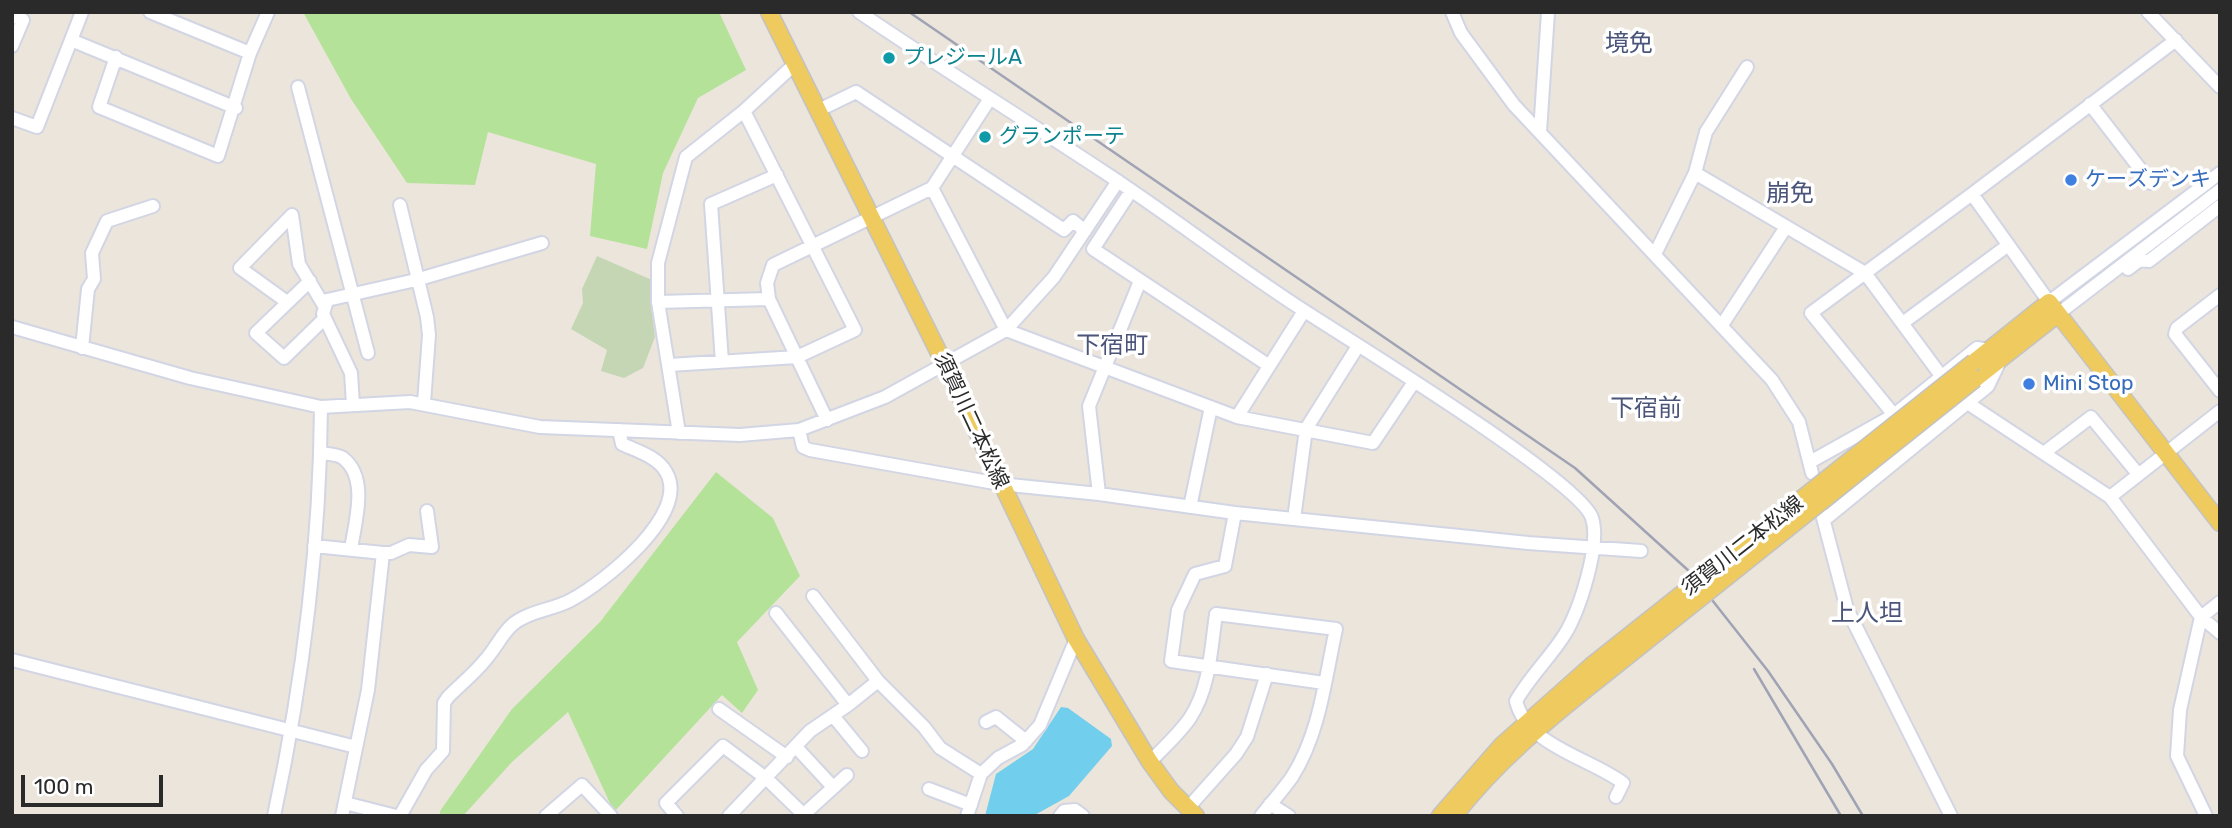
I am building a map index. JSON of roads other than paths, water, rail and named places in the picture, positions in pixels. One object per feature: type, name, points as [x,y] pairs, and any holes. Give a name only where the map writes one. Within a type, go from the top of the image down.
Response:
[{"type":"main road","name":"須賀川二本松線","points":[[769,12],[945,365],[1076,639],[1150,762],[1192,812]]},
{"type":"main road","name":"須賀川二本松線","points":[[1596,672],[1975,379],[2008,335],[2023,335],[2054,308]]},
{"type":"main road","name":"須賀川二本松線","points":[[1440,816],[1463,787],[1530,726],[1974,362],[1996,354],[2054,308]]},
{"type":"main road","points":[[2054,308],[2220,523]]},
{"type":"main road","name":"須賀川二本松線","points":[[1454,816],[1530,726]]},
{"type":"street","points":[[12,118],[37,127],[82,12]]},
{"type":"street","points":[[150,12],[250,53]]},
{"type":"street","points":[[116,57],[99,107],[218,156],[236,107],[250,53],[268,12]]},
{"type":"street","points":[[859,12],[989,100],[1118,181],[1304,311],[1517,451],[1583,501],[1594,523],[1595,546],[1565,634],[1529,678],[1516,701],[1530,726],[1553,744],[1606,770],[1623,783],[1616,797]]},
{"type":"street","points":[[1452,12],[1461,33],[1491,76],[1540,132],[1722,325],[1784,397],[1799,422],[1811,467],[1894,415],[1977,348],[1996,354],[1988,386],[1823,517],[1847,609],[1951,816]]},
{"type":"street","points":[[1540,132],[1548,12]]},
{"type":"street","points":[[2148,12],[2220,87]]},
{"type":"street","points":[[12,16],[23,20],[12,46]]},
{"type":"street","points":[[71,40],[236,107]]},
{"type":"street","points":[[1894,415],[1811,313],[2176,40]]},
{"type":"street","points":[[680,433],[658,302],[658,263],[685,157],[744,111],[795,64]]},
{"type":"street","points":[[1655,254],[1695,173],[1706,132],[1747,67]]},
{"type":"street","points":[[298,87],[368,353]]},
{"type":"street","points":[[819,110],[856,92],[1064,230],[1073,221],[1085,231]]},
{"type":"street","points":[[827,420],[769,299],[766,283],[774,265],[932,188],[989,100]]},
{"type":"street","points":[[2090,104],[2151,183]]},
{"type":"street","points":[[669,365],[797,357],[855,330],[744,111]]},
{"type":"street","points":[[1695,173],[1866,273],[1942,377]]},
{"type":"street","points":[[722,362],[711,204],[777,175]]},
{"type":"street","points":[[2054,308],[2216,175]]},
{"type":"street","points":[[12,327],[203,381],[321,407],[424,402],[512,424],[740,435],[799,430],[885,397],[1006,330],[1054,277],[1118,181]]},
{"type":"street","points":[[932,188],[1006,330],[1237,416],[1373,443],[1414,382]]},
{"type":"street","points":[[2054,308],[2082,295],[2220,190]]},
{"type":"street","points":[[1131,191],[1093,249],[1268,365]]},
{"type":"street","points":[[1972,194],[2054,308]]},
{"type":"street","points":[[400,205],[429,335],[424,402]]},
{"type":"street","points":[[82,348],[88,289],[94,279],[92,253],[97,237],[107,221],[153,206]]},
{"type":"street","points":[[2082,295],[2090,298],[2140,261],[2149,261],[2220,206]]},
{"type":"street","points":[[287,302],[240,268],[292,215],[295,249],[323,304],[325,318],[351,373],[353,405]]},
{"type":"street","points":[[1722,325],[1786,228]]},
{"type":"street","points":[[323,304],[327,300],[353,292],[416,280],[542,243]]},
{"type":"street","points":[[1904,322],[2007,246]]},
{"type":"street","points":[[310,281],[256,333],[284,358],[325,318]]},
{"type":"street","points":[[1099,494],[1089,406],[1140,281]]},
{"type":"street","points":[[2054,308],[2077,291],[2094,286]]},
{"type":"street","points":[[2220,295],[2177,328],[2175,334],[2220,391]]},
{"type":"street","points":[[658,302],[769,299]]},
{"type":"street","points":[[1237,416],[1304,311]]},
{"type":"street","points":[[1294,519],[1306,429],[1358,346]]},
{"type":"street","points":[[1966,402],[2110,497],[2201,617],[2220,633]]},
{"type":"street","points":[[274,816],[300,683],[321,453],[321,407]]},
{"type":"street","points":[[1190,507],[1211,407]]},
{"type":"street","points":[[2110,497],[2220,411]]},
{"type":"street","points":[[2045,452],[2091,417],[2138,474]]},
{"type":"street","points":[[383,553],[368,690],[344,810],[398,816],[426,770],[443,751],[444,704],[448,696],[485,661],[512,625],[568,602],[620,566],[638,548],[667,506],[671,482],[666,470],[653,458],[622,444],[619,430]]},
{"type":"street","points":[[799,430],[803,447],[810,450],[1000,484],[1099,494],[1235,513],[1528,543],[1641,551]]},
{"type":"street","points":[[321,453],[341,456],[352,469],[359,496],[351,550]]},
{"type":"street","points":[[314,545],[383,553],[391,553],[409,545],[432,547],[427,511]]},
{"type":"street","points":[[1235,513],[1225,566],[1195,574],[1178,610],[1171,661],[1324,683]]},
{"type":"street","points":[[813,596],[878,681],[924,727],[940,748],[981,774]]},
{"type":"street","points":[[2206,816],[2177,756],[2180,710],[2201,617],[2220,602]]},
{"type":"street","points":[[776,613],[848,705]]},
{"type":"street","points":[[1150,762],[1189,720],[1199,703],[1209,668],[1216,614],[1336,629],[1319,712],[1308,746],[1292,777],[1261,816]]},
{"type":"street","points":[[929,789],[969,810],[981,774],[1026,741],[1041,725],[1076,639]]},
{"type":"street","points":[[12,660],[356,747]]},
{"type":"street","points":[[1192,812],[1247,737],[1267,674]]},
{"type":"street","points":[[729,816],[810,732],[834,717],[878,681]]},
{"type":"street","points":[[719,709],[787,757]]},
{"type":"street","points":[[834,717],[862,751]]},
{"type":"street","points":[[986,722],[996,717],[1026,741]]},
{"type":"street","points":[[677,816],[666,803],[723,747],[767,779],[803,815],[846,775]]},
{"type":"street","points":[[796,747],[833,787]]},
{"type":"street","points":[[546,816],[582,785],[611,816]]},
{"type":"street","points":[[1270,804],[1289,816]]},
{"type":"street","points":[[1060,816],[1064,811],[1075,810],[1083,816]]},
{"type":"water","points":[[1061,707],[1068,708],[1111,739],[1112,746],[1069,796],[1033,816],[985,816],[996,774],[1033,749]]},
{"type":"railway","points":[[909,12],[1575,468],[1690,572],[1768,671],[1832,764],[1863,816]]},
{"type":"railway","points":[[1754,669],[1841,816]]},
{"type":"place","name":"プレジールA","points":[[889,58]]},
{"type":"place","name":"グランポーテ","points":[[985,137]]},
{"type":"place","name":"ケーズデンキ","points":[[2071,180]]},
{"type":"place","name":"Mini Stop","points":[[2029,384]]},
{"type":"district","name":"境免","points":[[1629,44]]},
{"type":"district","name":"崩免","points":[[1790,194]]},
{"type":"district","name":"下宿町","points":[[1112,346]]},
{"type":"district","name":"下宿前","points":[[1646,409]]},
{"type":"district","name":"上人坦","points":[[1867,614]]}]
